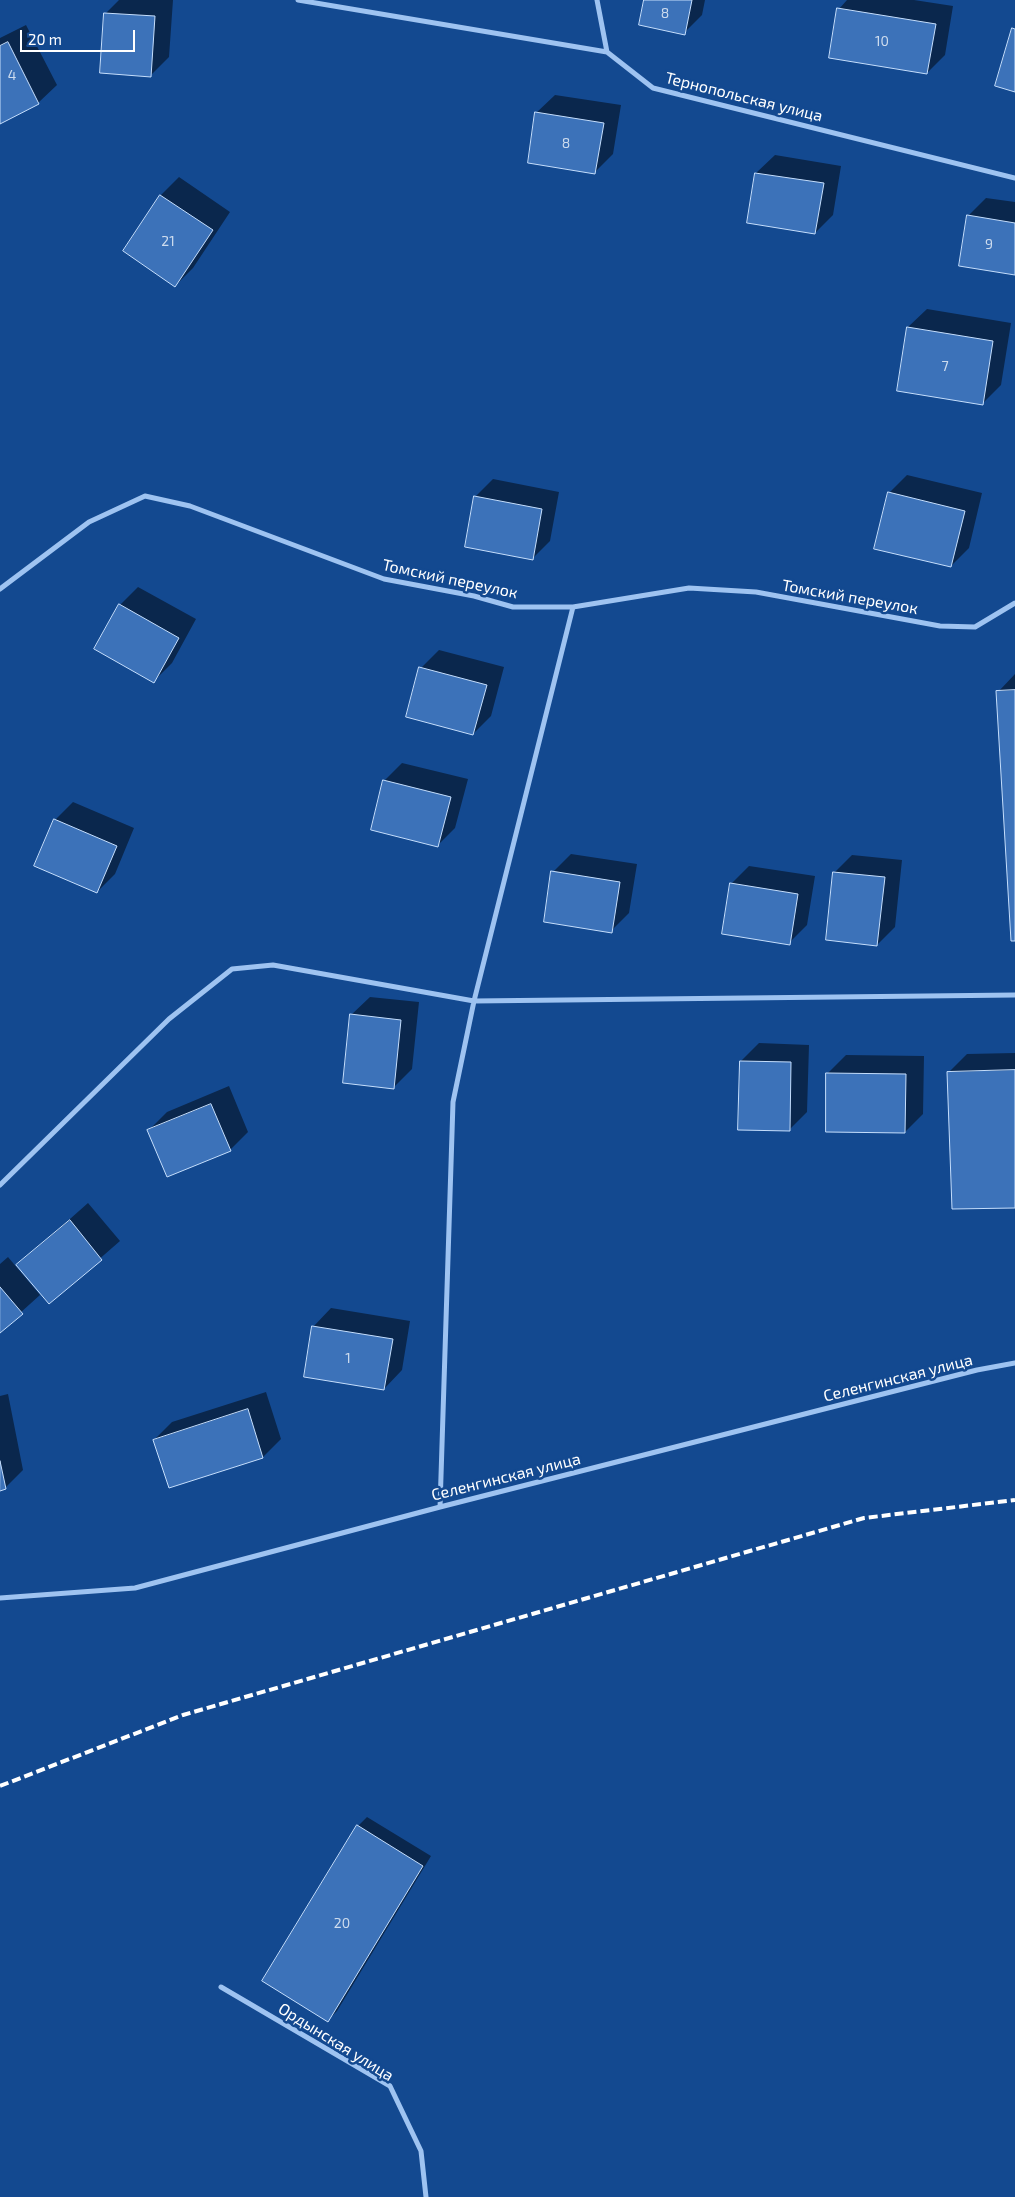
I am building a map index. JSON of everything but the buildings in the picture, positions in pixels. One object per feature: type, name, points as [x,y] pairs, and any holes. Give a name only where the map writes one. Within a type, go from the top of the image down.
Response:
[{"type":"street","name":"Тернопольская улица","points":[[298,0],[606,52],[653,88],[1015,178]]},
{"type":"street","points":[[597,0],[606,52]]},
{"type":"street","name":"Томский переулок","points":[[0,589],[89,522],[145,496],[190,506],[384,579],[474,596],[513,607],[572,607],[689,588],[756,592],[940,626],[975,627],[1015,603]]},
{"type":"street","points":[[440,1507],[453,1102],[474,1001],[572,607]]},
{"type":"street","points":[[0,1185],[169,1019],[232,970],[273,964],[474,1001],[1015,995]]},
{"type":"street","name":"Селенгинская улица","points":[[0,1598],[135,1588],[440,1507],[977,1370],[1015,1363]]},
{"type":"street","name":"Ордынская улица","points":[[221,1987],[390,2086],[421,2151],[426,2197]]},
{"type":"railway","points":[[0,1786],[183,1715],[864,1518],[1015,1500]]}]
